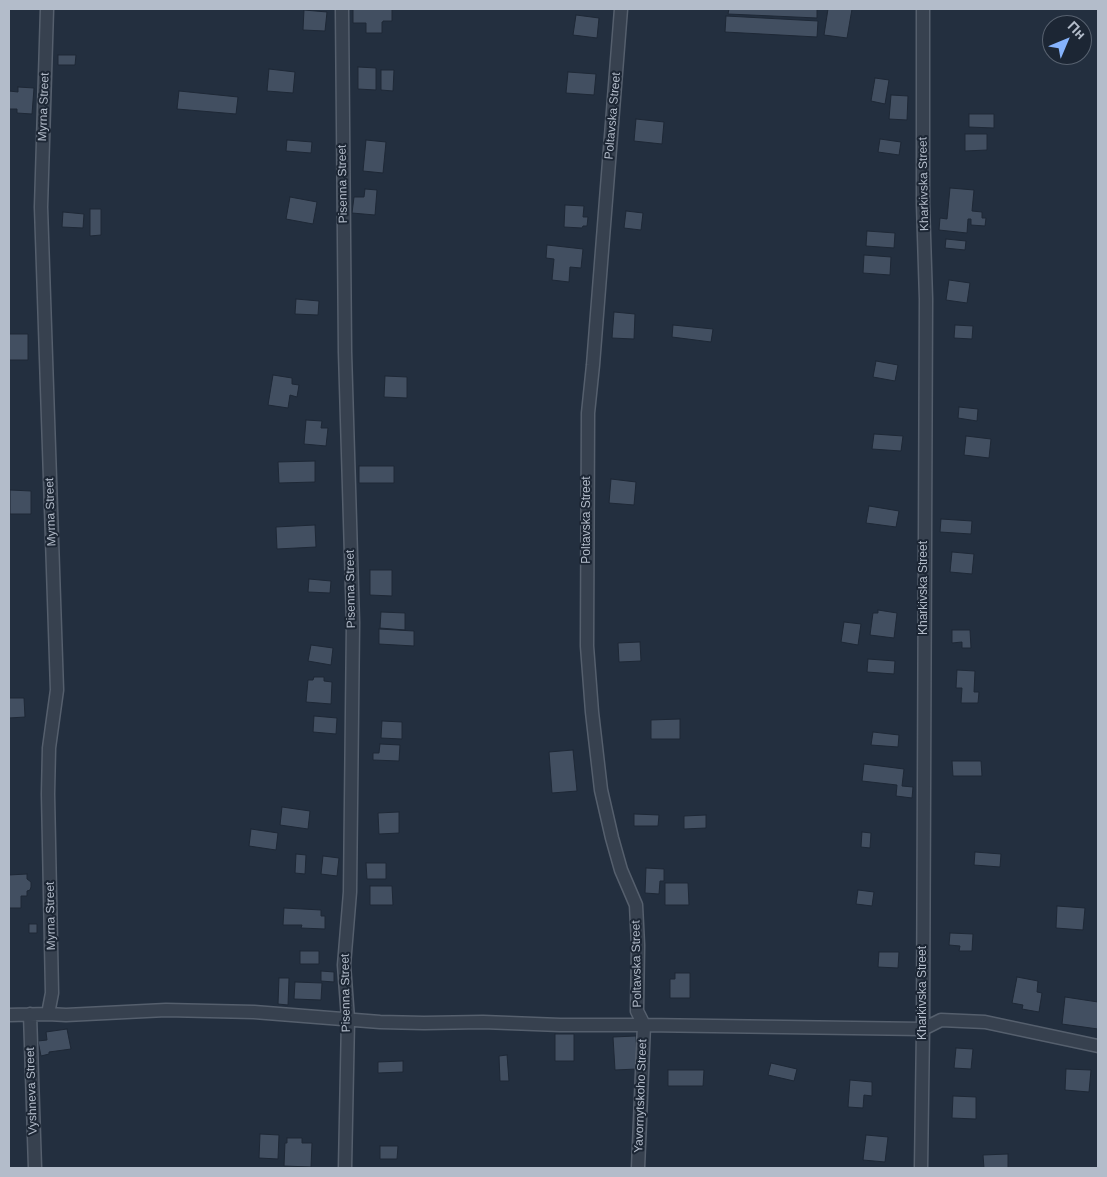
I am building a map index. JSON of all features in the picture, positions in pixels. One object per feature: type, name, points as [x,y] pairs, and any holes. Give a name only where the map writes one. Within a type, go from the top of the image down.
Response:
[{"type":"street","name":"Myrna Street","points":[[47,9],[40,207],[57,690],[49,748],[48,803],[52,994],[48,1014]]},
{"type":"street","name":"Pisenna Street","points":[[342,9],[345,352],[352,623],[350,892],[344,965],[348,1019],[345,1168]]},
{"type":"street","name":"Poltavska Street","points":[[621,9],[588,412],[587,646],[601,790],[621,870],[636,905],[638,945],[637,1011],[644,1024]]},
{"type":"street","name":"Kharkivska Street","points":[[921,1168],[926,299],[923,204],[923,9]]},
{"type":"street","points":[[9,1015],[66,1015],[166,1010],[254,1012],[380,1022],[923,1029],[941,1020],[985,1022],[1098,1046]]},
{"type":"street","name":"Vyshneva Street","points":[[30,1014],[35,1168]]},
{"type":"street","name":"Yavornytskoho Street","points":[[638,1168],[644,1024]]},
{"type":"building","points":[[353,9],[392,9],[392,21],[382,22],[382,33],[366,33],[366,23],[353,23]]},
{"type":"building","points":[[729,9],[817,9],[817,18],[728,14]]},
{"type":"building","points":[[828,9],[852,9],[847,38],[824,35]]},
{"type":"building","points":[[304,10],[327,12],[325,31],[303,30]]},
{"type":"building","points":[[576,15],[599,18],[597,38],[573,35]]},
{"type":"building","points":[[726,16],[818,21],[817,37],[725,32]]},
{"type":"building","points":[[58,55],[76,55],[75,65],[58,65]]},
{"type":"building","points":[[358,67],[376,68],[376,90],[358,89]]},
{"type":"building","points":[[269,69],[295,72],[293,93],[267,91]]},
{"type":"building","points":[[381,70],[394,70],[393,91],[381,90]]},
{"type":"building","points":[[568,72],[596,74],[594,95],[566,93]]},
{"type":"building","points":[[875,78],[889,80],[885,104],[871,101]]},
{"type":"building","points":[[18,87],[34,88],[32,114],[17,113],[17,109],[9,109],[9,91],[18,92]]},
{"type":"building","points":[[179,91],[238,97],[236,114],[177,109]]},
{"type":"building","points":[[891,95],[908,96],[907,120],[889,119]]},
{"type":"building","points":[[969,114],[994,114],[994,128],[969,127]]},
{"type":"building","points":[[636,119],[664,122],[662,144],[634,141]]},
{"type":"building","points":[[965,134],[987,134],[987,150],[965,151]]},
{"type":"building","points":[[880,139],[901,142],[899,155],[878,152]]},
{"type":"building","points":[[287,140],[312,142],[311,153],[286,151]]},
{"type":"building","points":[[366,140],[386,142],[383,173],[363,171]]},
{"type":"building","points":[[950,188],[974,190],[972,211],[982,212],[982,218],[986,218],[985,226],[971,225],[971,219],[968,219],[967,233],[939,230],[940,218],[947,219]]},
{"type":"building","points":[[365,189],[377,190],[375,215],[352,213],[354,197],[364,197]]},
{"type":"building","points":[[290,197],[317,202],[313,224],[286,219]]},
{"type":"building","points":[[565,205],[584,206],[583,217],[588,217],[587,226],[582,228],[564,227]]},
{"type":"building","points":[[90,209],[101,209],[101,235],[90,236]]},
{"type":"building","points":[[626,211],[643,213],[641,230],[624,228]]},
{"type":"building","points":[[63,212],[84,214],[83,228],[62,227]]},
{"type":"building","points":[[867,231],[895,233],[894,248],[866,246]]},
{"type":"building","points":[[946,239],[966,241],[965,250],[945,248]]},
{"type":"building","points":[[547,245],[583,249],[581,268],[570,267],[569,282],[552,280],[554,259],[546,258]]},
{"type":"building","points":[[864,255],[891,257],[890,275],[863,273]]},
{"type":"building","points":[[949,280],[970,283],[967,303],[946,300]]},
{"type":"building","points":[[296,299],[319,301],[318,315],[295,314]]},
{"type":"building","points":[[614,312],[635,314],[634,339],[612,338]]},
{"type":"building","points":[[673,325],[713,329],[711,342],[672,337]]},
{"type":"building","points":[[955,325],[973,326],[972,339],[954,338]]},
{"type":"building","points":[[9,334],[28,334],[28,360],[9,360]]},
{"type":"building","points":[[876,361],[898,365],[895,381],[873,377]]},
{"type":"building","points":[[273,375],[292,378],[292,384],[299,385],[297,397],[290,395],[288,408],[268,405]]},
{"type":"building","points":[[385,376],[407,377],[407,398],[384,397]]},
{"type":"building","points":[[959,407],[978,409],[977,421],[958,418]]},
{"type":"building","points":[[306,420],[322,421],[321,428],[328,428],[326,446],[304,444]]},
{"type":"building","points":[[874,434],[903,436],[901,451],[872,449]]},
{"type":"building","points":[[966,436],[991,439],[989,458],[964,455]]},
{"type":"building","points":[[315,461],[315,482],[279,483],[278,462]]},
{"type":"building","points":[[359,466],[394,466],[394,483],[359,483]]},
{"type":"building","points":[[611,479],[636,482],[634,505],[609,503]]},
{"type":"building","points":[[10,490],[31,491],[31,514],[10,514]]},
{"type":"building","points":[[869,506],[899,511],[896,527],[866,523]]},
{"type":"building","points":[[941,519],[972,521],[971,534],[940,532]]},
{"type":"building","points":[[315,525],[316,547],[277,549],[276,527]]},
{"type":"building","points":[[952,552],[974,554],[972,574],[950,572]]},
{"type":"building","points":[[370,570],[392,570],[392,596],[370,595]]},
{"type":"building","points":[[309,579],[331,581],[330,593],[308,592]]},
{"type":"building","points":[[878,610],[897,613],[894,638],[870,635],[873,613],[878,613]]},
{"type":"building","points":[[381,612],[405,613],[405,630],[380,628]]},
{"type":"building","points":[[844,622],[861,624],[858,645],[841,642]]},
{"type":"building","points":[[379,629],[414,631],[414,646],[379,644]]},
{"type":"building","points":[[952,630],[970,630],[971,648],[962,648],[962,642],[952,643]]},
{"type":"building","points":[[640,642],[641,661],[619,662],[618,643]]},
{"type":"building","points":[[311,645],[333,648],[331,665],[308,661]]},
{"type":"building","points":[[868,659],[895,661],[894,674],[867,672]]},
{"type":"building","points":[[957,670],[975,671],[974,692],[979,692],[978,703],[961,703],[962,688],[956,688]]},
{"type":"building","points":[[314,677],[324,677],[324,681],[332,682],[331,704],[306,702],[308,680],[313,680]]},
{"type":"building","points":[[9,698],[24,698],[25,717],[9,718]]},
{"type":"building","points":[[314,716],[337,718],[336,734],[313,732]]},
{"type":"building","points":[[680,719],[680,739],[651,739],[651,720]]},
{"type":"building","points":[[382,721],[402,722],[402,739],[381,738]]},
{"type":"building","points":[[873,732],[899,735],[898,747],[871,745]]},
{"type":"building","points":[[380,744],[400,745],[399,761],[373,760],[373,753],[379,753]]},
{"type":"building","points":[[573,750],[577,791],[552,793],[549,752]]},
{"type":"building","points":[[952,761],[981,761],[982,776],[953,776]]},
{"type":"building","points":[[864,764],[904,769],[902,786],[913,787],[912,798],[896,796],[897,785],[862,781]]},
{"type":"building","points":[[282,807],[310,811],[308,829],[280,825]]},
{"type":"building","points":[[399,812],[399,833],[379,834],[378,813]]},
{"type":"building","points":[[634,814],[659,815],[658,826],[634,826]]},
{"type":"building","points":[[706,815],[706,828],[684,829],[684,816]]},
{"type":"building","points":[[251,829],[278,833],[276,850],[249,846]]},
{"type":"building","points":[[862,832],[871,833],[870,848],[861,847]]},
{"type":"building","points":[[975,852],[1001,854],[1000,867],[974,865]]},
{"type":"building","points":[[296,854],[306,855],[305,874],[295,873]]},
{"type":"building","points":[[323,856],[339,858],[337,876],[321,874]]},
{"type":"building","points":[[366,863],[386,863],[386,879],[367,879]]},
{"type":"building","points":[[646,868],[664,869],[664,881],[660,881],[659,894],[645,893]]},
{"type":"building","points":[[27,874],[31,887],[27,891],[27,896],[21,896],[21,908],[9,908],[9,875]]},
{"type":"building","points":[[665,883],[688,883],[689,905],[665,905]]},
{"type":"building","points":[[370,886],[392,886],[393,905],[370,905]]},
{"type":"building","points":[[858,890],[874,892],[872,906],[856,904]]},
{"type":"building","points":[[1057,906],[1085,908],[1083,930],[1056,928]]},
{"type":"building","points":[[284,908],[321,910],[321,916],[325,916],[325,929],[301,928],[302,925],[283,925]]},
{"type":"building","points":[[29,924],[37,924],[37,933],[29,933]]},
{"type":"building","points":[[950,933],[973,934],[972,951],[959,951],[960,946],[949,945]]},
{"type":"building","points":[[300,951],[319,951],[319,964],[300,964]]},
{"type":"building","points":[[879,952],[899,952],[898,968],[878,967]]},
{"type":"building","points":[[321,971],[334,972],[334,982],[321,981]]},
{"type":"building","points":[[675,973],[690,973],[690,998],[670,998],[670,979],[675,979]]},
{"type":"building","points":[[1017,977],[1038,981],[1037,992],[1042,993],[1039,1012],[1022,1009],[1023,1005],[1012,1003]]},
{"type":"building","points":[[279,978],[289,978],[288,1005],[278,1004]]},
{"type":"building","points":[[295,982],[322,983],[321,1000],[294,999]]},
{"type":"building","points":[[1065,997],[1098,1002],[1098,1029],[1062,1024]]},
{"type":"building","points":[[67,1029],[71,1049],[49,1052],[49,1054],[41,1056],[38,1041],[47,1040],[46,1032]]},
{"type":"building","points":[[555,1034],[574,1034],[574,1061],[555,1061]]},
{"type":"building","points":[[636,1036],[637,1069],[615,1070],[613,1037]]},
{"type":"building","points":[[956,1048],[973,1049],[971,1069],[954,1068]]},
{"type":"building","points":[[507,1055],[509,1081],[500,1081],[499,1056]]},
{"type":"building","points":[[403,1061],[403,1072],[378,1073],[378,1062]]},
{"type":"building","points":[[771,1063],[797,1069],[794,1081],[768,1075]]},
{"type":"building","points":[[1066,1069],[1091,1070],[1089,1092],[1065,1090]]},
{"type":"building","points":[[668,1070],[704,1070],[703,1086],[668,1086]]},
{"type":"building","points":[[850,1080],[872,1082],[872,1096],[864,1095],[863,1108],[848,1107]]},
{"type":"building","points":[[953,1096],[976,1097],[976,1119],[952,1118]]},
{"type":"building","points":[[260,1134],[279,1135],[278,1159],[259,1158]]},
{"type":"building","points":[[866,1135],[888,1137],[885,1162],[863,1160]]},
{"type":"building","points":[[287,1138],[302,1138],[302,1143],[312,1143],[311,1167],[284,1166]]},
{"type":"building","points":[[380,1146],[398,1146],[397,1159],[380,1159]]},
{"type":"building","points":[[1008,1154],[1008,1168],[984,1168],[983,1155]]}]
